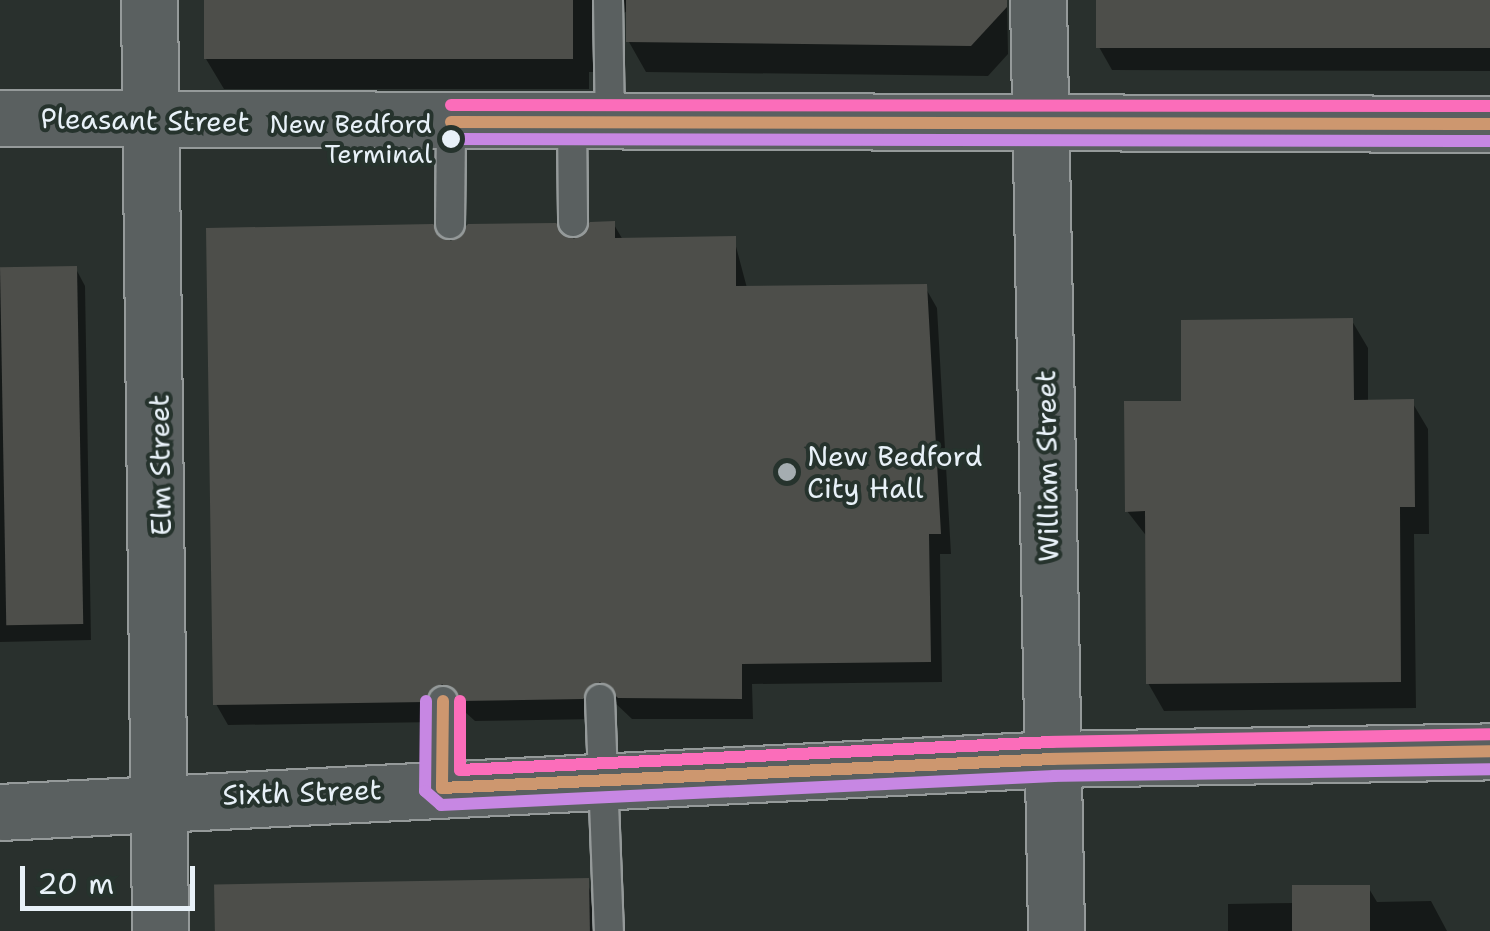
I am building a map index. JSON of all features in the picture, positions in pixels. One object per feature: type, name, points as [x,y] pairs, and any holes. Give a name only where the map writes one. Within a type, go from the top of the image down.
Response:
[{"type":"main road","name":"Elm Street","points":[[149,0],[160,931]]},
{"type":"main road","name":"William Street","points":[[1038,0],[1056,931]]},
{"type":"main road","name":"Pleasant Street","points":[[0,118],[150,122],[1490,124]]},
{"type":"main road","name":"Sixth Street","points":[[0,812],[1052,760],[1490,751]]},
{"type":"lane","points":[[573,222],[608,0]]},
{"type":"lane","points":[[450,224],[452,122]]},
{"type":"lane","points":[[600,699],[609,931]]},
{"type":"lane","points":[[442,788],[443,702]]},
{"type":"building","points":[[204,0],[573,0],[573,59],[204,59]]},
{"type":"building","points":[[626,0],[1007,0],[1007,7],[971,46],[626,42]]},
{"type":"building","points":[[1096,0],[1490,0],[1490,48],[1096,48]]},
{"type":"building","points":[[615,221],[615,238],[736,236],[736,286],[927,284],[941,534],[929,534],[931,662],[742,664],[742,699],[618,698],[600,682],[583,699],[460,701],[442,684],[426,702],[213,705],[206,228],[433,224],[451,241],[468,224],[556,223],[574,239],[590,222]]},
{"type":"building","points":[[77,266],[83,624],[6,625],[0,267]]},
{"type":"building","points":[[1353,318],[1354,400],[1414,399],[1415,507],[1400,507],[1401,682],[1146,684],[1145,511],[1125,512],[1124,401],[1181,401],[1181,320]]},
{"type":"building","points":[[589,878],[590,931],[215,931],[214,885]]},
{"type":"building","points":[[1292,885],[1370,885],[1370,931],[1292,931]]},
{"type":"transit line","points":[[451,105],[1490,106]]},
{"type":"transit line","points":[[451,122],[1490,124]]},
{"type":"transit line","points":[[451,139],[1490,141]]},
{"type":"transit line","points":[[426,701],[425,791],[441,805],[1054,776],[1490,769]]},
{"type":"transit line","points":[[443,701],[442,788],[1053,759],[1490,751]]},
{"type":"transit line","points":[[460,701],[460,770],[1052,742],[1490,734]]},
{"type":"place","name":"New Bedford Terminal","points":[[451,139]]},
{"type":"place","name":"New Bedford City Hall","points":[[787,472]]}]
